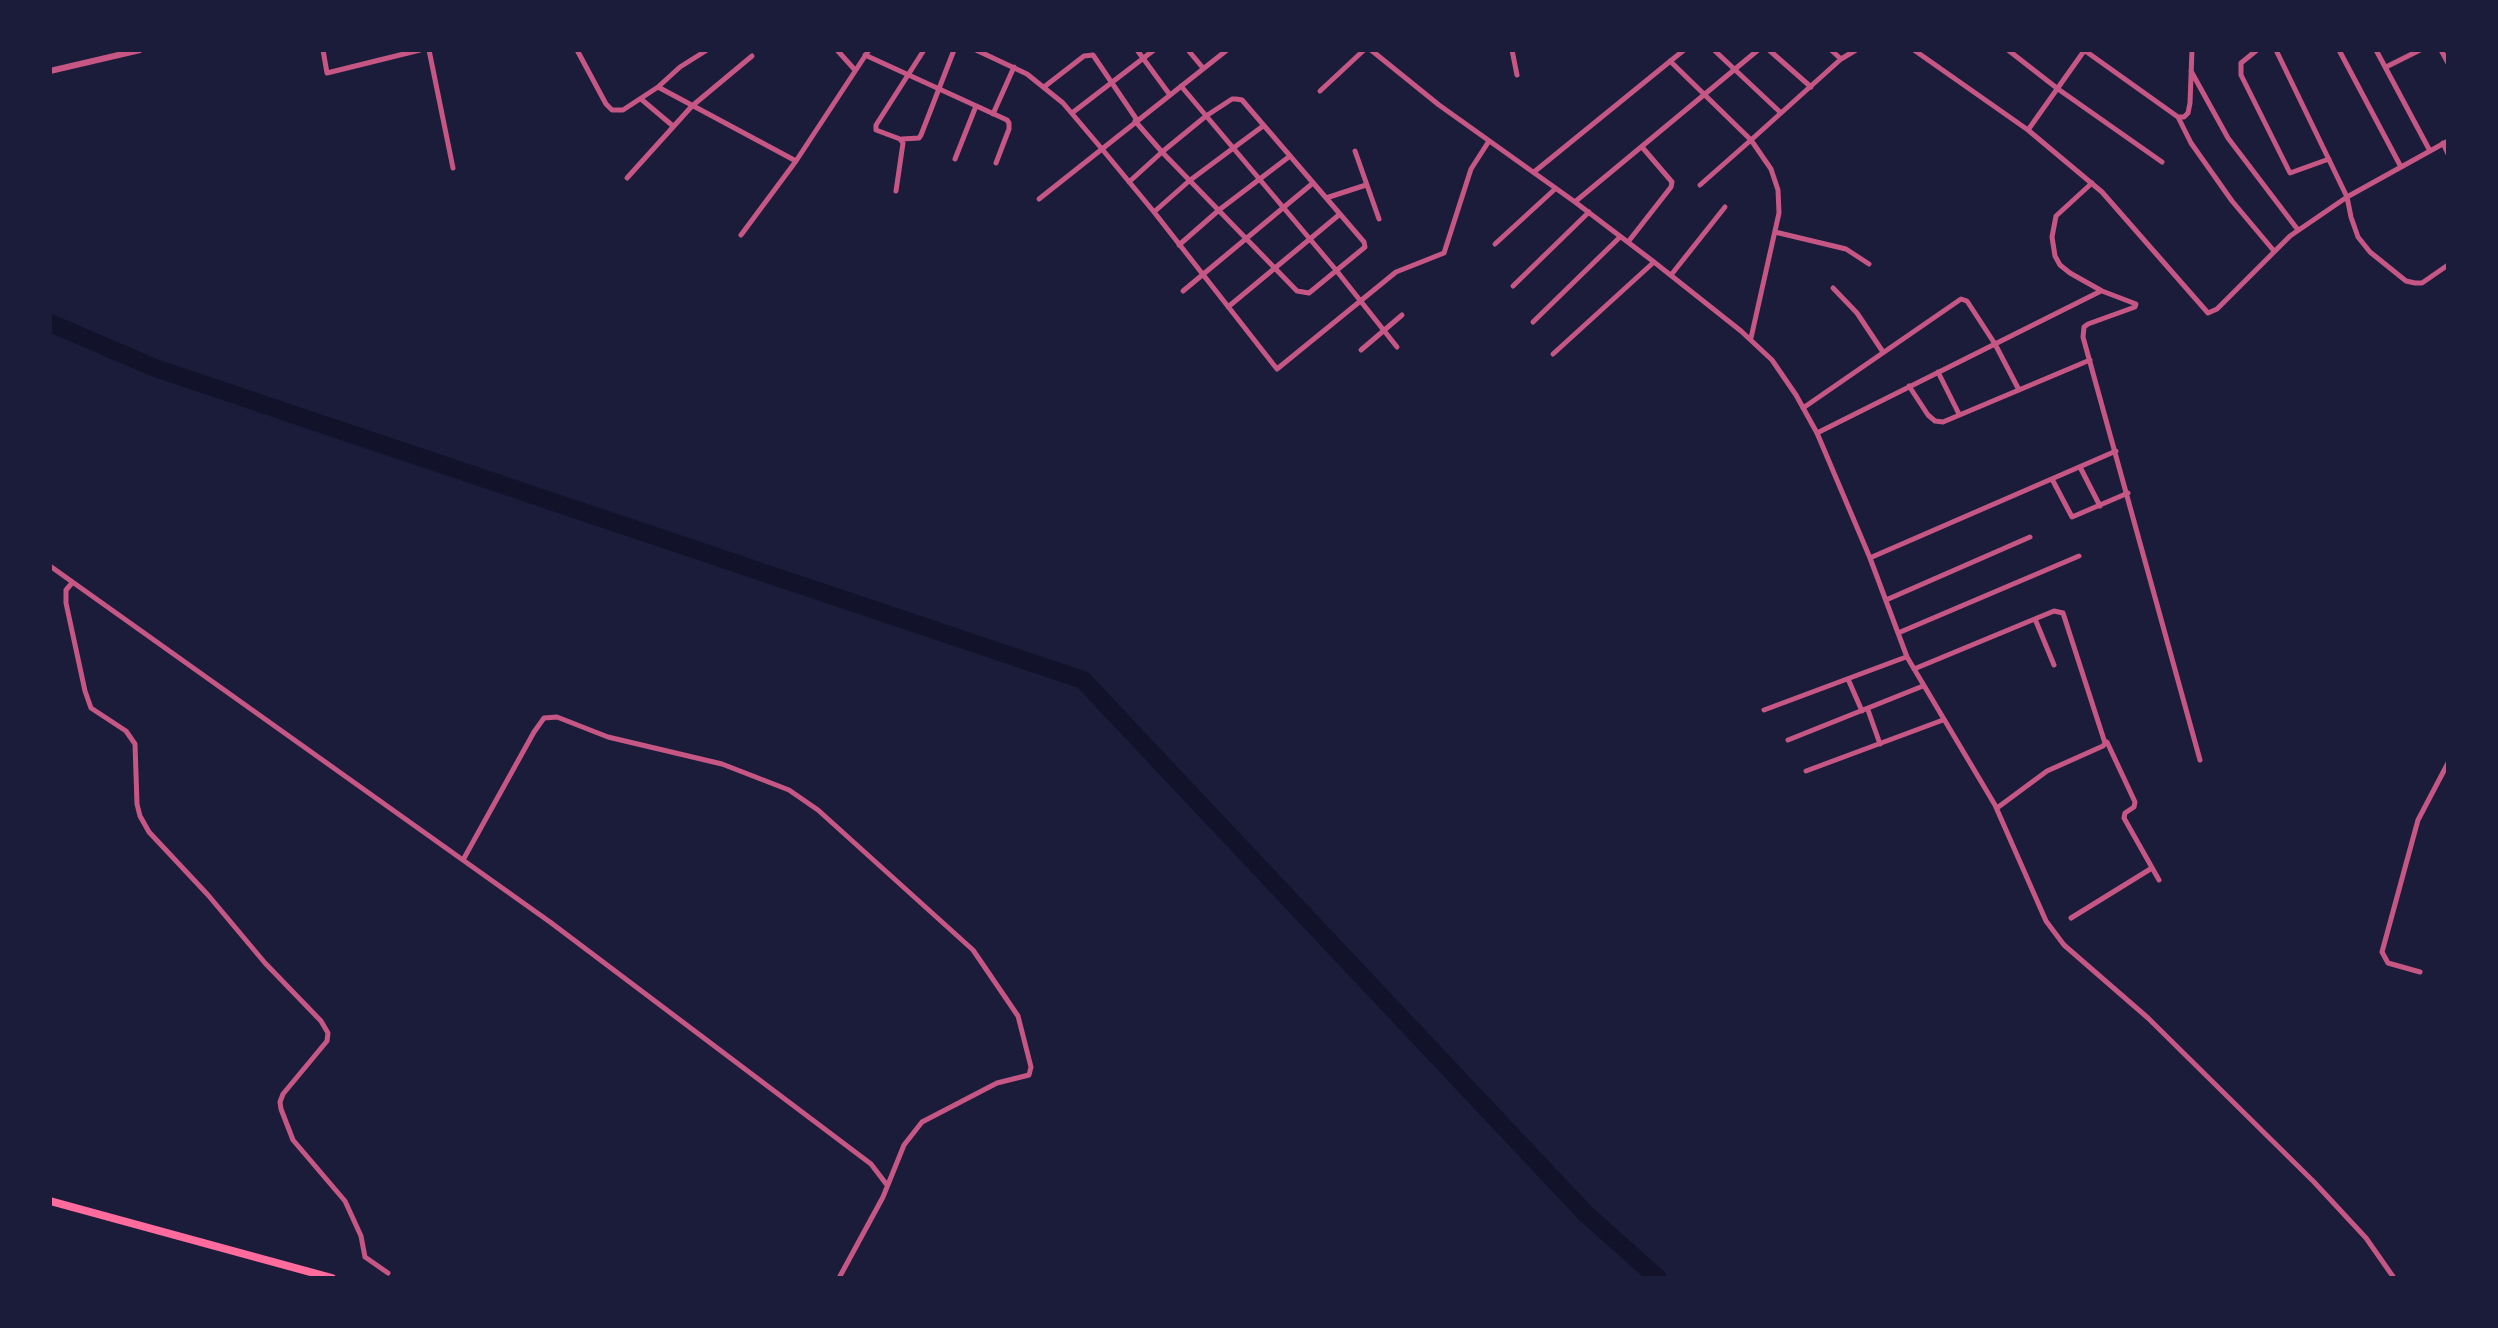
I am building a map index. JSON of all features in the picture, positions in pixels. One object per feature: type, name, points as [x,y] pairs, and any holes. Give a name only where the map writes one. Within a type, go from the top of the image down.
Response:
[{"type":"main road","points":[[50,1200],[332,1278]]},
{"type":"street","points":[[96,50],[96,60]]},
{"type":"street","points":[[50,71],[140,50]]},
{"type":"street","points":[[323,50],[327,73],[420,50]]},
{"type":"street","points":[[429,50],[453,168]]},
{"type":"street","points":[[577,50],[612,110],[622,110],[641,99],[707,50]]},
{"type":"street","points":[[837,50],[856,70]]},
{"type":"street","points":[[924,50],[876,125],[881,133],[900,139],[922,135],[954,50]]},
{"type":"street","points":[[976,50],[1014,67],[1072,112],[1278,368],[1396,272],[1444,253],[1472,169],[1489,140]]},
{"type":"street","points":[[1137,50],[1170,95]]},
{"type":"street","points":[[1072,112],[1154,50]]},
{"type":"street","points":[[1188,50],[1203,68]]},
{"type":"street","points":[[1039,199],[1228,50]]},
{"type":"street","points":[[1320,90],[1364,50]]},
{"type":"street","points":[[1372,50],[1439,105],[1671,275],[1772,360],[1817,433],[1907,657],[1997,808],[2046,922],[2064,945],[2148,1018],[2314,1182],[2366,1238],[2394,1278]]},
{"type":"street","points":[[1512,50],[1517,75]]},
{"type":"street","points":[[1534,172],[1684,50]]},
{"type":"street","points":[[1714,50],[1781,113]]},
{"type":"street","points":[[1575,202],[1758,50]]},
{"type":"street","points":[[1769,50],[1811,87]]},
{"type":"street","points":[[1831,50],[1841,59]]},
{"type":"street","points":[[1700,185],[1841,59],[1856,50]]},
{"type":"street","points":[[2008,50],[2162,162]]},
{"type":"street","points":[[2028,130],[2084,50],[2178,117],[2232,201],[2274,252]]},
{"type":"street","points":[[2178,117],[2188,113],[2192,50]]},
{"type":"street","points":[[2257,50],[2241,62],[2241,74],[2290,173],[2329,159]]},
{"type":"street","points":[[2276,50],[2347,197],[2358,237],[2406,281],[2422,283],[2448,265]]},
{"type":"street","points":[[2339,50],[2401,167]]},
{"type":"street","points":[[2376,50],[2430,151]]},
{"type":"street","points":[[2386,67],[2420,50]]},
{"type":"street","points":[[2441,50],[2448,63]]},
{"type":"street","points":[[1917,51],[2028,130],[2102,192],[2208,313],[2218,309],[2298,230],[2347,197],[2446,142],[2448,154]]},
{"type":"street","points":[[741,235],[867,52],[1009,123],[996,163]]},
{"type":"street","points":[[1044,87],[1090,52],[1162,152],[1298,291],[1309,293],[1366,245],[1242,100],[1232,99],[1206,116],[1162,152],[1129,182]]},
{"type":"street","points":[[627,178],[692,106],[752,56]]},
{"type":"street","points":[[1670,61],[1751,140],[1771,169],[1778,190],[1779,213],[1751,340]]},
{"type":"street","points":[[993,114],[1014,67]]},
{"type":"street","points":[[2191,71],[2228,138],[2298,230]]},
{"type":"street","points":[[1181,86],[1397,347]]},
{"type":"street","points":[[658,87],[796,160]]},
{"type":"street","points":[[641,99],[673,126]]},
{"type":"street","points":[[956,159],[976,106]]},
{"type":"street","points":[[1154,212],[1263,126]]},
{"type":"street","points":[[896,191],[900,139]]},
{"type":"street","points":[[1628,242],[1672,182],[1642,147]]},
{"type":"street","points":[[1355,151],[1379,219]]},
{"type":"street","points":[[1179,245],[1290,156]]},
{"type":"street","points":[[1183,292],[1313,183]]},
{"type":"street","points":[[2092,183],[2056,216],[2052,236],[2055,256],[2060,266],[2102,291],[2136,304],[2088,324],[2084,337],[2200,760]]},
{"type":"street","points":[[1326,198],[1367,185]]},
{"type":"street","points":[[1495,244],[1556,188]]},
{"type":"street","points":[[1671,275],[1725,207]]},
{"type":"street","points":[[1512,286],[1589,212]]},
{"type":"street","points":[[1228,307],[1340,214]]},
{"type":"street","points":[[1775,232],[1846,249],[1869,264]]},
{"type":"street","points":[[1533,322],[1620,236]]},
{"type":"street","points":[[1553,354],[1654,262]]},
{"type":"street","points":[[1834,288],[1858,313],[1883,352]]},
{"type":"street","points":[[1817,433],[2102,291]]},
{"type":"street","points":[[1803,408],[1961,299],[1967,301],[1995,344],[2020,390]]},
{"type":"street","points":[[1361,350],[1402,315]]},
{"type":"street","points":[[1910,386],[1935,421],[1943,422],[2090,360]]},
{"type":"street","points":[[1938,372],[1959,416]]},
{"type":"street","points":[[1870,558],[2116,451]]},
{"type":"street","points":[[2080,467],[2100,506]]},
{"type":"street","points":[[2052,479],[2072,517],[2128,493]]},
{"type":"street","points":[[1886,600],[2030,537]]},
{"type":"street","points":[[1898,632],[2079,556]]},
{"type":"street","points":[[50,566],[550,922],[856,1152],[888,1186]]},
{"type":"street","points":[[72,582],[66,590],[66,603],[85,691],[91,708],[126,731],[135,744],[136,804],[149,832],[328,1033],[327,1041],[284,1094],[281,1110],[293,1140],[344,1201],[361,1236],[365,1257],[388,1273]]},
{"type":"street","points":[[1914,669],[2054,611],[2063,613],[2106,740],[2135,802],[2124,818],[2159,880]]},
{"type":"street","points":[[2035,619],[2054,665]]},
{"type":"street","points":[[1764,710],[1907,657]]},
{"type":"street","points":[[1848,679],[1880,744]]},
{"type":"street","points":[[1788,740],[1923,686]]},
{"type":"street","points":[[463,860],[534,732],[544,718],[557,716],[608,737],[722,764],[789,790],[818,810],[973,950],[1018,1016],[1032,1067],[1029,1074],[998,1083],[922,1122],[904,1145],[888,1186],[839,1278]]},
{"type":"street","points":[[1806,772],[1943,720]]},
{"type":"street","points":[[1997,808],[2048,771],[2103,746],[2106,740]]},
{"type":"street","points":[[2420,972],[2388,963],[2382,952],[2418,820],[2448,763]]},
{"type":"street","points":[[2071,918],[2152,868]]},
{"type":"waterway","points":[[50,323],[155,368],[1083,680],[1586,1214],[1658,1278]]}]
